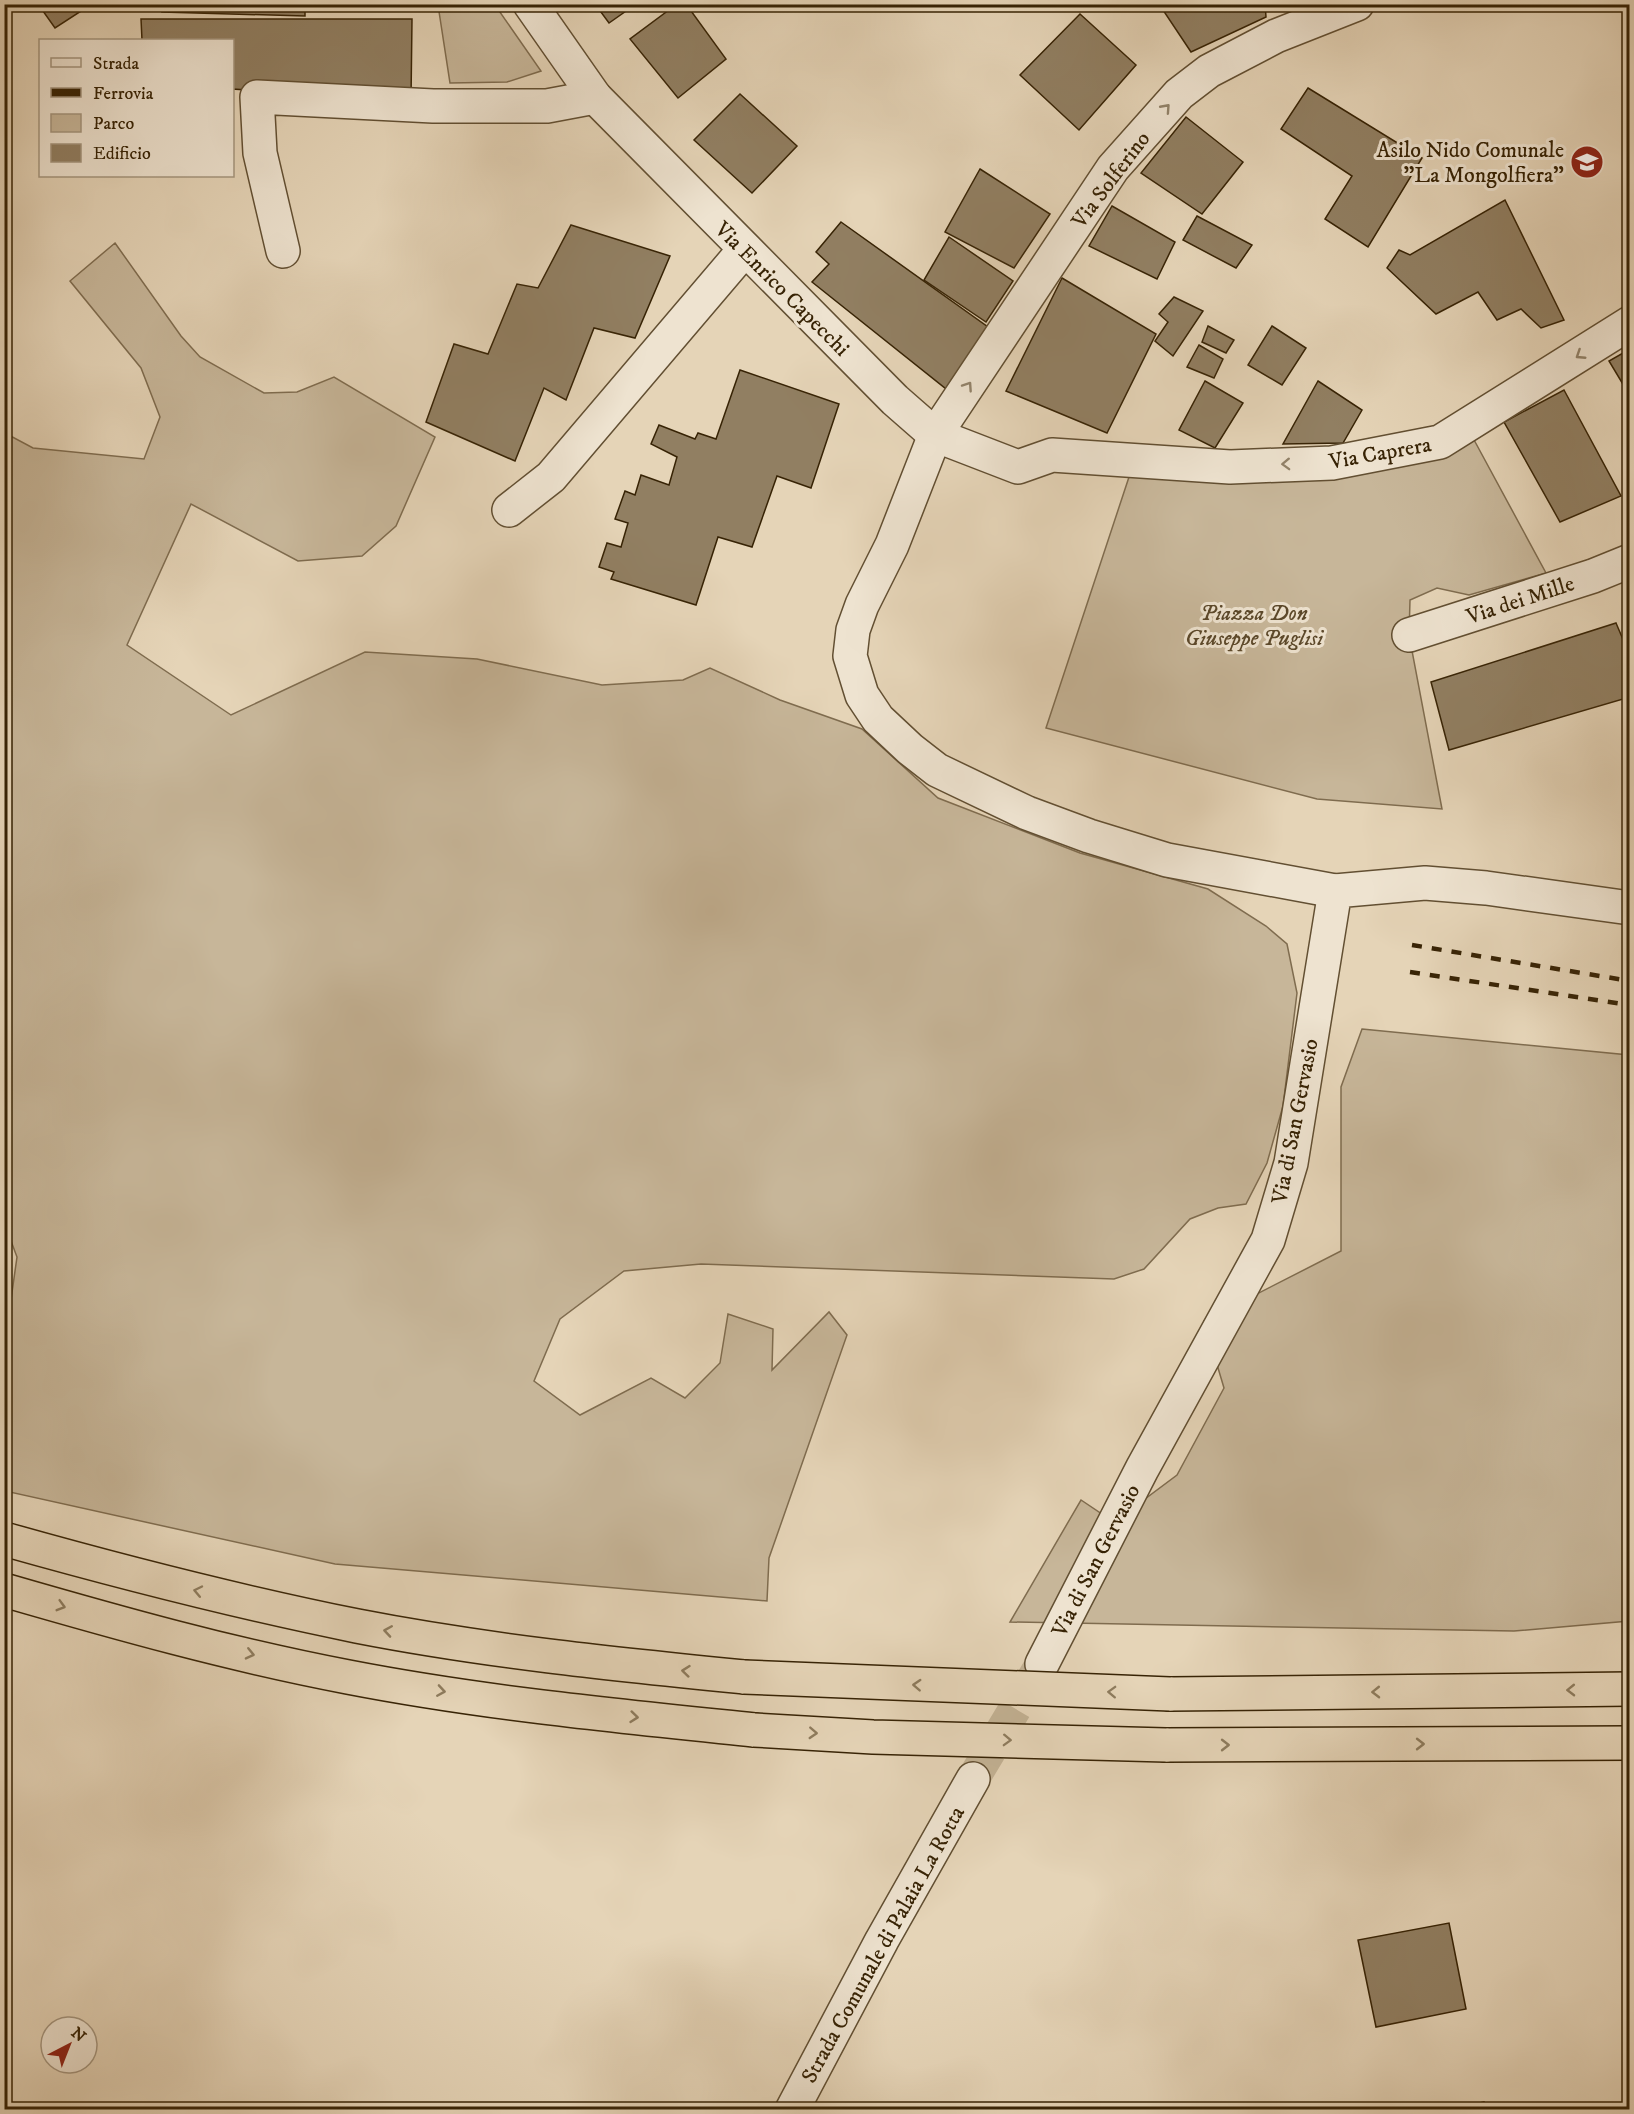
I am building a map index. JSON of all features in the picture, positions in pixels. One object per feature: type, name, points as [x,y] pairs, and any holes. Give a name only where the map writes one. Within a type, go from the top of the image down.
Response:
[{"type":"highway","points":[[4,1539],[158,1582],[358,1626],[554,1657],[744,1677],[1170,1694],[1629,1689]]},
{"type":"highway","points":[[4,1590],[130,1627],[348,1677],[558,1710],[754,1730],[873,1737],[1166,1745],[1629,1743]]},
{"type":"street","name":"Via Enrico Capecchi","points":[[530,4],[595,97],[895,400],[935,435],[1018,467],[1052,455],[1096,458]]},
{"type":"street","name":"Via Solferino","points":[[1335,891],[1167,860],[1047,821],[937,770],[878,719],[862,695],[850,656],[854,630],[862,604],[892,545],[935,435],[1113,168],[1179,94],[1209,71],[1276,36],[1358,4]]},
{"type":"street","points":[[283,251],[260,153],[257,97],[433,106],[547,106],[595,97]]},
{"type":"street","points":[[509,510],[551,477],[745,249]]},
{"type":"street","name":"Via Caprera","points":[[1096,458],[1230,466],[1332,463],[1440,442],[1629,323]]},
{"type":"street","name":"Via dei Mille","points":[[1409,634],[1593,576],[1629,561]]},
{"type":"street","points":[[1335,891],[1425,883],[1486,888],[1629,908]]},
{"type":"street","name":"Via di San Gervasio","points":[[1042,1664],[1142,1469],[1268,1240],[1290,1162],[1335,891]]},
{"type":"street","name":"Strada Comunale di Palaia La Rotta","points":[[792,2109],[882,1940],[973,1779]]},
{"type":"green space","points":[[438,5],[495,5],[541,71],[507,82],[450,83]]},
{"type":"green space","points":[[115,243],[181,336],[200,357],[264,393],[297,392],[334,377],[435,437],[396,526],[362,556],[298,561],[191,504],[127,645],[231,715],[365,652],[477,659],[602,685],[683,680],[710,668],[780,700],[862,729],[938,798],[1080,853],[1208,889],[1266,926],[1287,944],[1297,993],[1283,1106],[1267,1163],[1246,1204],[1218,1208],[1190,1219],[1144,1269],[1114,1279],[701,1264],[624,1271],[560,1319],[534,1381],[580,1415],[651,1378],[685,1398],[720,1363],[728,1314],[773,1329],[772,1370],[829,1312],[847,1335],[769,1558],[767,1601],[335,1564],[5,1491],[5,1342],[17,1257],[4,1222],[5,433],[33,448],[144,459],[160,417],[141,368],[70,281]]},
{"type":"green space","name":"Piazza Don Giuseppe Puglisi","points":[[1473,438],[1546,573],[1469,595],[1437,588],[1410,600],[1409,635],[1442,809],[1317,799],[1046,728],[1130,474]]},
{"type":"green space","points":[[1362,1029],[1629,1055],[1629,1621],[1514,1631],[1010,1622],[1081,1500],[1114,1522],[1177,1475],[1224,1388],[1204,1321],[1341,1251],[1341,1087]]},
{"type":"building","points":[[38,4],[92,4],[55,28]]},
{"type":"building","points":[[164,4],[305,4],[305,16],[162,12]]},
{"type":"building","points":[[595,4],[636,4],[609,23]]},
{"type":"building","points":[[677,4],[686,4],[726,59],[678,98],[630,39]]},
{"type":"building","points":[[1159,4],[1265,4],[1266,17],[1191,52]]},
{"type":"building","points":[[1080,14],[1136,65],[1079,130],[1020,75]]},
{"type":"building","points":[[141,19],[412,19],[411,100],[234,89],[234,39],[142,39]]},
{"type":"building","points":[[1308,88],[1422,158],[1368,247],[1325,219],[1352,176],[1281,129]]},
{"type":"building","points":[[740,94],[797,146],[752,193],[694,140]]},
{"type":"building","points":[[1186,117],[1243,162],[1202,214],[1141,173]]},
{"type":"building","points":[[980,169],[1050,214],[1014,268],[945,232]]},
{"type":"building","points":[[1505,200],[1564,320],[1541,328],[1521,309],[1497,320],[1478,292],[1436,314],[1387,268],[1399,250],[1410,255]]},
{"type":"building","points":[[1112,206],[1175,242],[1157,279],[1089,246]]},
{"type":"building","points":[[1197,216],[1252,245],[1236,268],[1183,240]]},
{"type":"building","points":[[841,222],[988,327],[950,392],[812,282],[829,264],[816,252]]},
{"type":"building","points":[[571,225],[670,256],[635,338],[594,328],[566,400],[544,388],[515,461],[426,422],[454,344],[488,354],[517,284],[538,288]]},
{"type":"building","points":[[949,237],[1013,281],[986,322],[924,280]]},
{"type":"building","points":[[1062,278],[1156,334],[1107,433],[1006,391]]},
{"type":"building","points":[[1174,297],[1203,311],[1173,356],[1155,341],[1168,322],[1159,314]]},
{"type":"building","points":[[1208,326],[1234,340],[1226,353],[1202,342]]},
{"type":"building","points":[[1272,326],[1306,348],[1282,385],[1248,365]]},
{"type":"building","points":[[1199,345],[1223,359],[1214,378],[1187,367]]},
{"type":"building","points":[[1630,349],[1630,396],[1609,361]]},
{"type":"building","points":[[740,370],[839,404],[811,488],[777,476],[752,547],[718,537],[696,605],[611,579],[614,572],[599,567],[607,543],[621,547],[628,523],[615,519],[625,491],[635,495],[641,475],[669,485],[677,457],[651,444],[659,425],[695,439],[698,433],[716,439]]},
{"type":"building","points":[[1205,381],[1243,403],[1215,448],[1179,430]]},
{"type":"building","points":[[1318,381],[1362,410],[1343,443],[1283,444]]},
{"type":"building","points":[[1564,390],[1621,496],[1560,522],[1504,422]]},
{"type":"building","points":[[1616,623],[1630,656],[1630,697],[1449,750],[1431,682]]},
{"type":"building","points":[[1449,1923],[1466,2009],[1376,2027],[1358,1940]]},
{"type":"building","points":[[1484,2102],[1486,2110],[1448,2110]]},
{"type":"tunnel","points":[[973,1779],[1040,1667]]},
{"type":"railway","points":[[1412,945],[1630,981]]},
{"type":"railway","points":[[1410,972],[1630,1005]]},
{"type":"place","name":"Asilo Nido Comunale \"La Mongolfiera\"","points":[[1587,162]]}]
